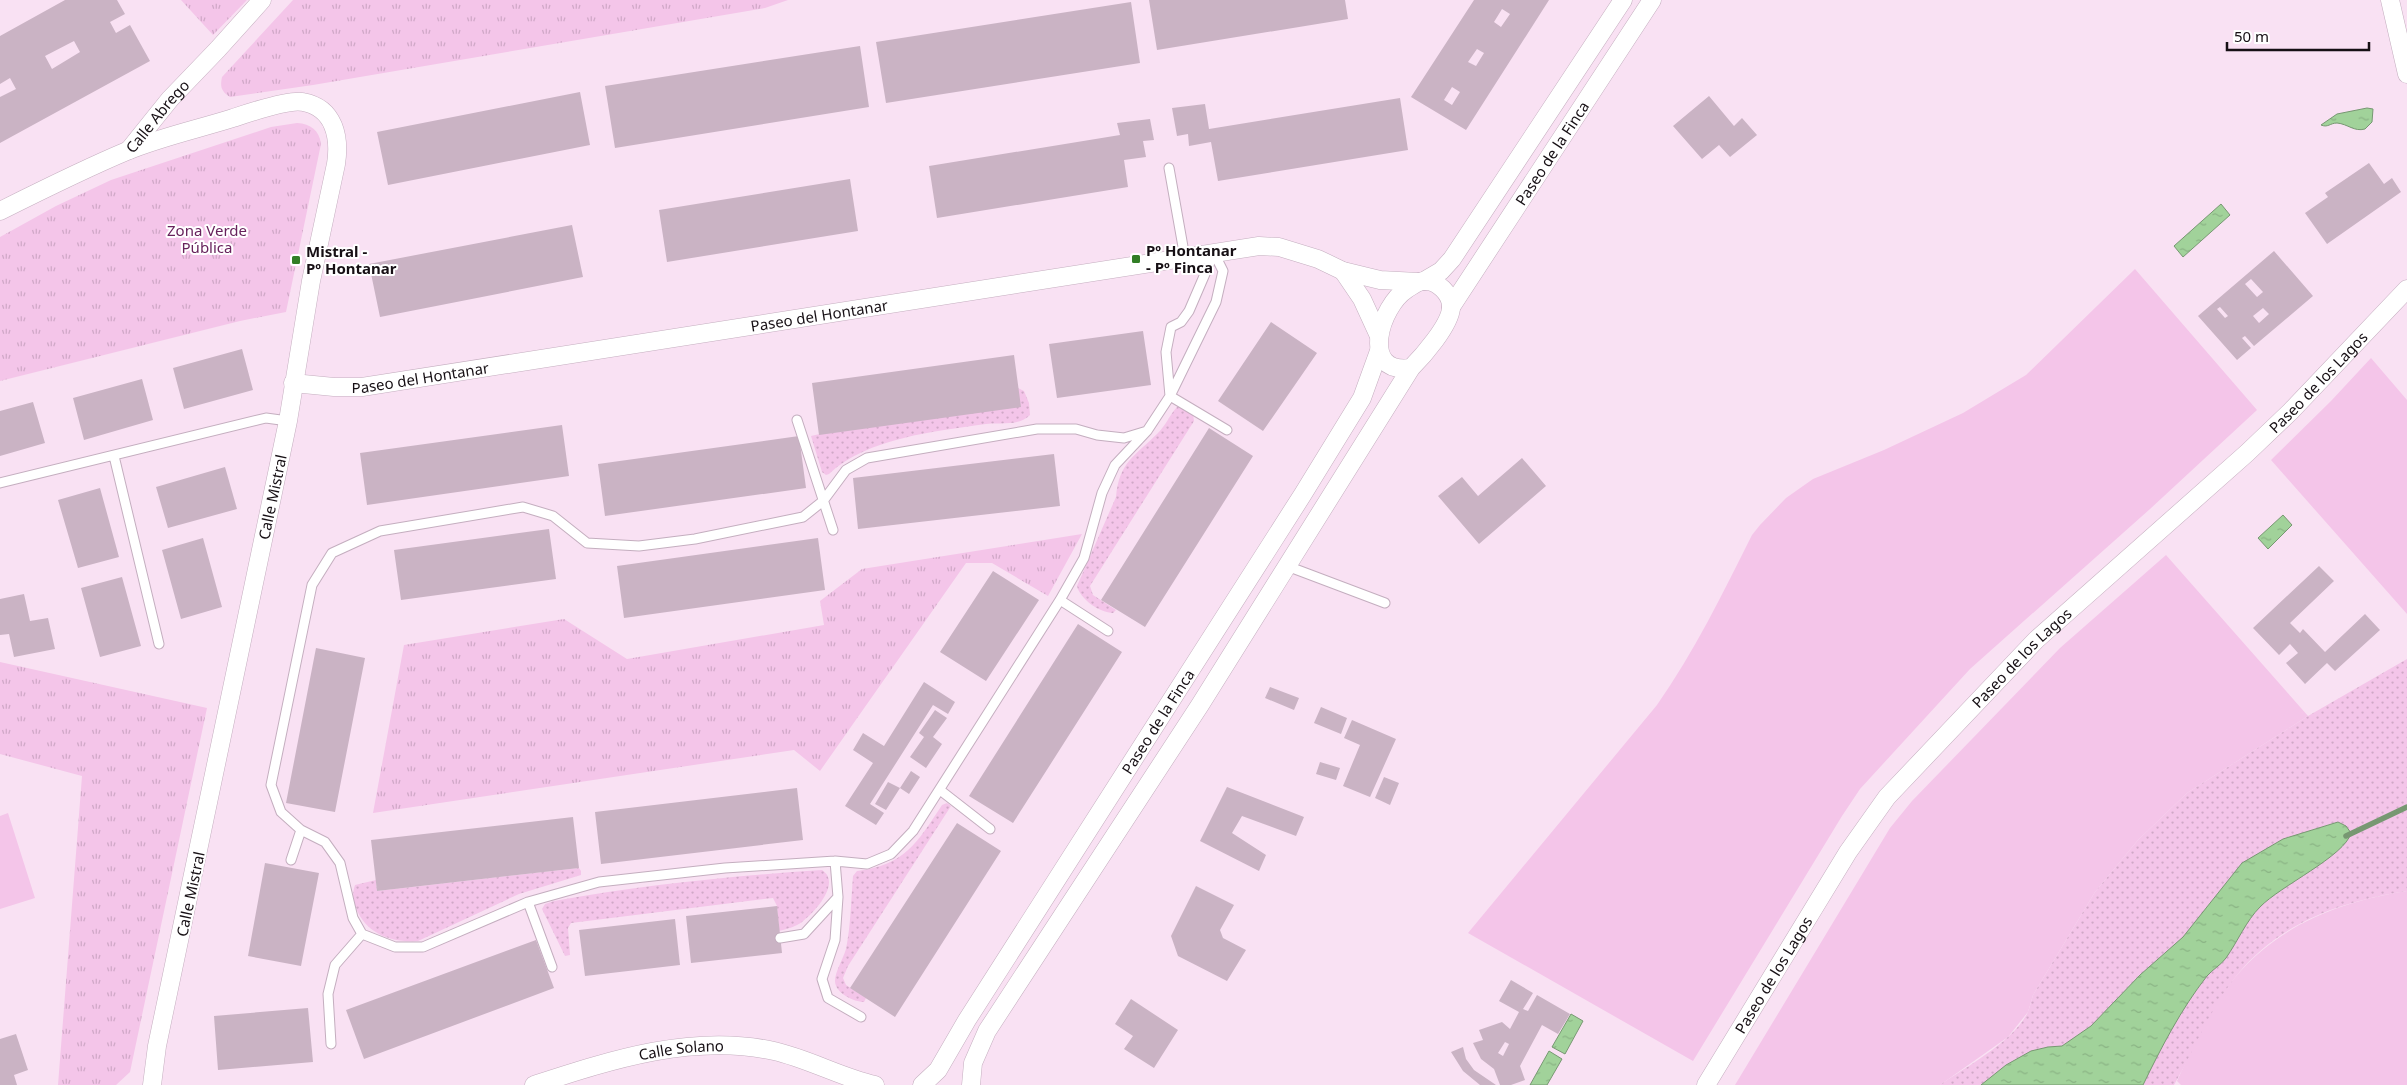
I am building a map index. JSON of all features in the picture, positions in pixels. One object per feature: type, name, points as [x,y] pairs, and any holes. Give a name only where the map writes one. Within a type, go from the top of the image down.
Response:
[{"type":"street","name":"Calle Abrego","points":[[0,212],[46,187],[129,150],[170,98],[262,0]]},
{"type":"street","name":"Paseo de la Finca","points":[[1421,281],[1441,271],[1452,259],[1623,0]]},
{"type":"street","name":"Paseo de la Finca","points":[[1451,307],[1652,0]]},
{"type":"street","points":[[2390,0],[2407,74]]},
{"type":"street","name":"Calle Mistral","points":[[129,150],[256,110],[302,101],[316,106],[328,116],[337,132],[338,156],[293,383],[288,421],[157,1046],[152,1085]]},
{"type":"street","name":"Paseo del Hontanar","points":[[293,383],[334,387],[362,387],[1259,246],[1279,247],[1318,259],[1343,271],[1380,280],[1421,281]]},
{"type":"street","points":[[1343,271],[1362,299],[1384,360],[1391,366],[1401,369],[1411,368],[1425,353],[1448,318],[1451,307],[1448,295],[1442,287],[1421,281],[1405,290],[1394,301],[1384,318],[1379,343]]},
{"type":"street","name":"Paseo de los Lagos","points":[[1706,1085],[1848,852],[1887,797],[2036,640],[2247,453],[2291,411],[2407,289]]},
{"type":"street","name":"Paseo de la Finca","points":[[922,1085],[938,1070],[987,988],[1303,494],[1362,398],[1379,343]]},
{"type":"street","name":"Paseo de la Finca","points":[[971,1085],[974,1063],[987,1031],[1194,713],[1411,368]]},
{"type":"street","name":"Calle Solano","points":[[534,1085],[608,1062],[673,1049],[707,1045],[772,1051],[875,1085]]},
{"type":"street","points":[[830,1069],[844,1085]]},
{"type":"lane","points":[[1169,168],[1185,258]]},
{"type":"lane","points":[[1170,396],[1166,352],[1170,327],[1182,322],[1189,311],[1214,253]]},
{"type":"lane","points":[[1147,431],[1124,438],[1097,435],[1076,428],[1037,429],[867,458],[846,470],[823,501],[803,517],[695,538],[639,546],[587,543],[553,516],[523,507],[380,531],[332,554],[312,585],[271,785],[281,812],[301,830],[326,842],[340,863],[353,918],[362,934],[394,947],[423,947],[528,902],[599,882],[725,868],[835,861],[868,864],[891,854],[913,831],[940,790],[1060,600],[1084,558],[1102,493],[1115,465],[1147,431],[1170,396],[1216,302],[1223,271],[1214,253]]},
{"type":"lane","points":[[1170,396],[1227,430]]},
{"type":"lane","points":[[0,484],[266,418],[288,421]]},
{"type":"lane","points":[[797,420],[833,530]]},
{"type":"lane","points":[[114,456],[160,644]]},
{"type":"lane","points":[[1286,566],[1385,603]]},
{"type":"lane","points":[[1060,600],[1108,631]]},
{"type":"lane","points":[[940,790],[990,829]]},
{"type":"lane","points":[[292,860],[301,830]]},
{"type":"lane","points":[[835,861],[838,897],[835,940],[822,979],[828,998],[861,1017]]},
{"type":"lane","points":[[780,938],[804,934],[838,897]]},
{"type":"lane","points":[[528,902],[552,967]]},
{"type":"lane","points":[[331,1044],[328,994],[335,965],[362,934]]},
{"type":"green space","points":[[181,0],[247,0],[213,35]]},
{"type":"green space","points":[[293,0],[788,0],[765,8],[313,85],[230,97],[222,88],[222,77]]},
{"type":"green space","name":"Zona Verde Pública","points":[[297,123],[314,129],[321,144],[286,312],[240,321],[0,381],[0,237],[56,206],[111,180],[271,127]]},
{"type":"green space","points":[[2135,269],[2257,410],[2150,509],[1970,669],[1860,789],[1693,1061],[1468,933],[1657,705],[1696,643],[1752,535],[1786,498],[1813,479],[1884,450],[1963,413],[2026,375]]},
{"type":"green space","points":[[2371,358],[2407,400],[2407,614],[2271,460],[2331,401]]},
{"type":"green space","points":[[1018,388],[1024,391],[1029,403],[1030,415],[1025,419],[1014,423],[966,427],[903,438],[863,452],[829,474],[826,475],[822,472],[811,436]]},
{"type":"green space","points":[[1177,407],[1183,407],[1193,414],[1194,421],[1090,586],[1093,595],[1116,610],[1113,613],[1102,611],[1082,596],[1077,586],[1116,497],[1121,475],[1125,467],[1135,454],[1161,430]]},
{"type":"green space","points":[[1082,534],[1048,596],[992,563],[966,563],[820,771],[794,750],[373,813],[404,645],[564,619],[627,659],[824,625],[820,601],[862,569]]},
{"type":"green space","points":[[2166,555],[2308,716],[2187,793],[2138,840],[2095,892],[2033,995],[2028,1012],[2008,1037],[1940,1085],[1735,1085],[1890,828],[1912,801],[2060,648]]},
{"type":"green space","points":[[2407,659],[2407,891],[2383,895],[2336,908],[2313,917],[2272,941],[2254,957],[2227,988],[2174,1085],[1940,1085],[2000,1044],[2020,1025],[2028,1012],[2033,995],[2095,892],[2138,840],[2187,793],[2308,716]]},
{"type":"green space","points":[[0,662],[207,708],[130,1072],[116,1085],[58,1085],[82,776],[0,754]]},
{"type":"green space","points":[[947,803],[951,806],[848,966],[843,978],[846,985],[866,998],[864,1002],[850,999],[838,989],[835,977],[848,940],[853,876],[857,871],[887,864],[898,858],[917,841],[942,805]]},
{"type":"green space","points":[[8,813],[35,898],[0,909],[0,816]]},
{"type":"green space","points":[[579,868],[581,875],[519,894],[418,941],[390,938],[373,930],[360,917],[354,900],[353,891],[355,885],[376,880],[377,891]]},
{"type":"green space","points":[[822,870],[829,882],[824,898],[807,918],[799,924],[779,931],[777,906],[773,898],[571,923],[568,928],[570,955],[565,956],[542,909],[545,904],[554,901],[621,890],[721,878]]},
{"type":"green space","points":[[2407,891],[2407,1085],[2181,1085],[2177,1081],[2219,999],[2237,975],[2254,957],[2293,929],[2314,918],[2359,901]]},
{"type":"water","points":[[2367,108],[2373,109],[2372,122],[2365,129],[2354,129],[2337,123],[2321,125],[2337,114]]},
{"type":"water","points":[[2221,204],[2230,215],[2183,257],[2174,246]]},
{"type":"water","points":[[2283,515],[2292,525],[2268,549],[2258,538]]},
{"type":"water","points":[[2338,822],[2346,826],[2351,833],[2346,842],[2325,861],[2260,907],[2246,925],[2226,958],[2207,976],[2180,1015],[2143,1085],[1981,1085],[2006,1065],[2031,1051],[2062,1046],[2091,1026],[2140,975],[2183,937],[2242,863],[2283,839]]},
{"type":"water","points":[[1571,1014],[1583,1021],[1565,1054],[1552,1047]]},
{"type":"water","points":[[1549,1051],[1562,1059],[1547,1085],[1530,1085]]},
{"type":"building","points":[[65,0],[117,0],[125,14],[110,22],[116,33],[130,25],[150,61],[0,143],[0,97],[16,89],[10,78],[0,84],[0,36]],"holes":[[[74,41],[80,52],[52,69],[45,56]]]},
{"type":"building","points":[[1149,0],[1345,0],[1348,19],[1157,50]]},
{"type":"building","points":[[1474,0],[1549,0],[1466,130],[1411,97]],"holes":[[[1502,9],[1510,14],[1501,27],[1494,22]],[[1477,49],[1484,53],[1476,66],[1468,62]],[[1452,87],[1460,92],[1452,105],[1444,100]]]},
{"type":"building","points":[[1131,2],[1140,63],[886,103],[876,42]]},
{"type":"building","points":[[860,46],[869,107],[615,148],[605,86]]},
{"type":"building","points":[[580,92],[590,145],[388,185],[377,132]]},
{"type":"building","points":[[1709,96],[1734,126],[1742,118],[1757,135],[1730,157],[1719,145],[1702,159],[1673,126]]},
{"type":"building","points":[[1400,98],[1408,150],[1218,181],[1211,142],[1189,146],[1188,134],[1177,136],[1172,108],[1205,104],[1209,129]]},
{"type":"building","points":[[1150,119],[1154,140],[1143,141],[1146,157],[1124,160],[1128,187],[937,218],[929,166],[1120,135],[1117,123]]},
{"type":"building","points":[[2369,163],[2384,184],[2392,178],[2401,192],[2327,244],[2305,213],[2328,197],[2325,193]]},
{"type":"building","points":[[850,179],[858,231],[667,262],[659,210]]},
{"type":"building","points":[[572,225],[583,277],[380,317],[369,264]]},
{"type":"building","points":[[2274,251],[2313,296],[2254,346],[2245,336],[2242,338],[2251,348],[2237,360],[2198,316]],"holes":[[[2251,279],[2263,292],[2257,297],[2245,284]],[[2220,307],[2228,316],[2225,318],[2217,309]],[[2263,308],[2269,314],[2259,323],[2253,316]]]},
{"type":"building","points":[[1271,322],[1317,353],[1263,431],[1218,401]]},
{"type":"building","points":[[1143,331],[1151,385],[1057,398],[1049,344]]},
{"type":"building","points":[[242,349],[253,390],[184,409],[173,368]]},
{"type":"building","points":[[1014,355],[1021,407],[819,435],[812,383]]},
{"type":"building","points":[[142,379],[153,420],[84,440],[73,398]]},
{"type":"building","points":[[33,402],[45,443],[0,456],[0,411]]},
{"type":"building","points":[[562,425],[569,476],[367,505],[360,453]]},
{"type":"building","points":[[1209,428],[1253,456],[1145,627],[1101,600]]},
{"type":"building","points":[[799,436],[806,488],[605,516],[598,464]]},
{"type":"building","points":[[1054,454],[1060,506],[858,529],[853,478]]},
{"type":"building","points":[[1522,458],[1546,486],[1479,544],[1438,496],[1462,477],[1478,496]]},
{"type":"building","points":[[225,467],[237,509],[168,528],[156,487]]},
{"type":"building","points":[[100,488],[119,557],[78,568],[58,500]]},
{"type":"building","points":[[549,529],[556,579],[401,600],[394,550]]},
{"type":"building","points":[[203,538],[222,607],[181,619],[162,550]]},
{"type":"building","points":[[818,538],[825,590],[624,618],[617,566]]},
{"type":"building","points":[[2319,566],[2334,581],[2290,623],[2300,633],[2303,629],[2325,652],[2365,614],[2380,630],[2335,671],[2327,663],[2305,684],[2286,663],[2298,653],[2290,644],[2279,655],[2253,628]]},
{"type":"building","points":[[993,571],[1039,600],[986,681],[940,652]]},
{"type":"building","points":[[122,577],[141,646],[100,657],[81,588]]},
{"type":"building","points":[[24,594],[30,621],[48,618],[55,649],[14,657],[9,634],[0,635],[0,599]]},
{"type":"building","points":[[1078,624],[1122,652],[1013,823],[969,796]]},
{"type":"building","points":[[316,648],[365,658],[335,812],[286,803]]},
{"type":"building","points":[[924,682],[955,702],[948,714],[933,705],[870,804],[884,813],[876,825],[845,806],[873,763],[853,750],[863,733],[884,746]]},
{"type":"building","points":[[1270,687],[1299,698],[1294,710],[1265,698]]},
{"type":"building","points":[[1321,707],[1347,718],[1341,734],[1314,723]]},
{"type":"building","points":[[935,710],[947,718],[933,737],[942,744],[926,768],[910,757],[924,737],[919,733]]},
{"type":"building","points":[[1352,720],[1396,739],[1370,797],[1343,786],[1360,745],[1344,738]]},
{"type":"building","points":[[1320,762],[1340,768],[1336,780],[1316,774]]},
{"type":"building","points":[[911,771],[920,777],[909,794],[900,788]]},
{"type":"building","points":[[1384,777],[1399,783],[1390,805],[1375,798]]},
{"type":"building","points":[[888,782],[900,788],[886,810],[875,804]]},
{"type":"building","points":[[1227,787],[1304,817],[1296,836],[1242,816],[1232,833],[1266,855],[1259,871],[1200,841]]},
{"type":"building","points":[[797,788],[803,840],[601,864],[595,812]]},
{"type":"building","points":[[573,817],[579,868],[377,891],[371,840]]},
{"type":"building","points":[[957,823],[1001,851],[895,1017],[850,988]]},
{"type":"building","points":[[265,863],[319,873],[301,966],[248,956]]},
{"type":"building","points":[[1196,886],[1234,905],[1220,930],[1223,938],[1246,950],[1227,981],[1178,956],[1171,936]]},
{"type":"building","points":[[777,906],[782,953],[691,963],[686,916]]},
{"type":"building","points":[[675,919],[680,965],[585,976],[579,930]]},
{"type":"building","points":[[536,940],[554,988],[364,1059],[346,1010]]},
{"type":"building","points":[[1511,980],[1533,993],[1523,1009],[1528,1011],[1537,995],[1570,1014],[1558,1034],[1542,1025],[1520,1066],[1525,1080],[1511,1085],[1500,1085],[1494,1069],[1481,1059],[1473,1043],[1483,1040],[1479,1030],[1502,1022],[1510,1029],[1519,1012],[1499,1001]],"holes":[[[1505,1042],[1509,1044],[1503,1056],[1498,1053]]]},
{"type":"building","points":[[1131,999],[1178,1030],[1154,1068],[1124,1049],[1133,1036],[1115,1024]]},
{"type":"building","points":[[308,1008],[313,1062],[218,1070],[214,1016]]},
{"type":"building","points":[[16,1034],[28,1070],[14,1075],[17,1085],[0,1085],[0,1039]]},
{"type":"building","points":[[1463,1047],[1466,1059],[1474,1070],[1496,1085],[1480,1085],[1463,1071],[1451,1052]]},
{"type":"waterway","points":[[2346,836],[2407,807]]},
{"type":"place","name":"Pº Hontanar - Pº Finca","points":[[1136,259]]},
{"type":"place","name":"Mistral - Pº Hontanar","points":[[296,260]]}]
